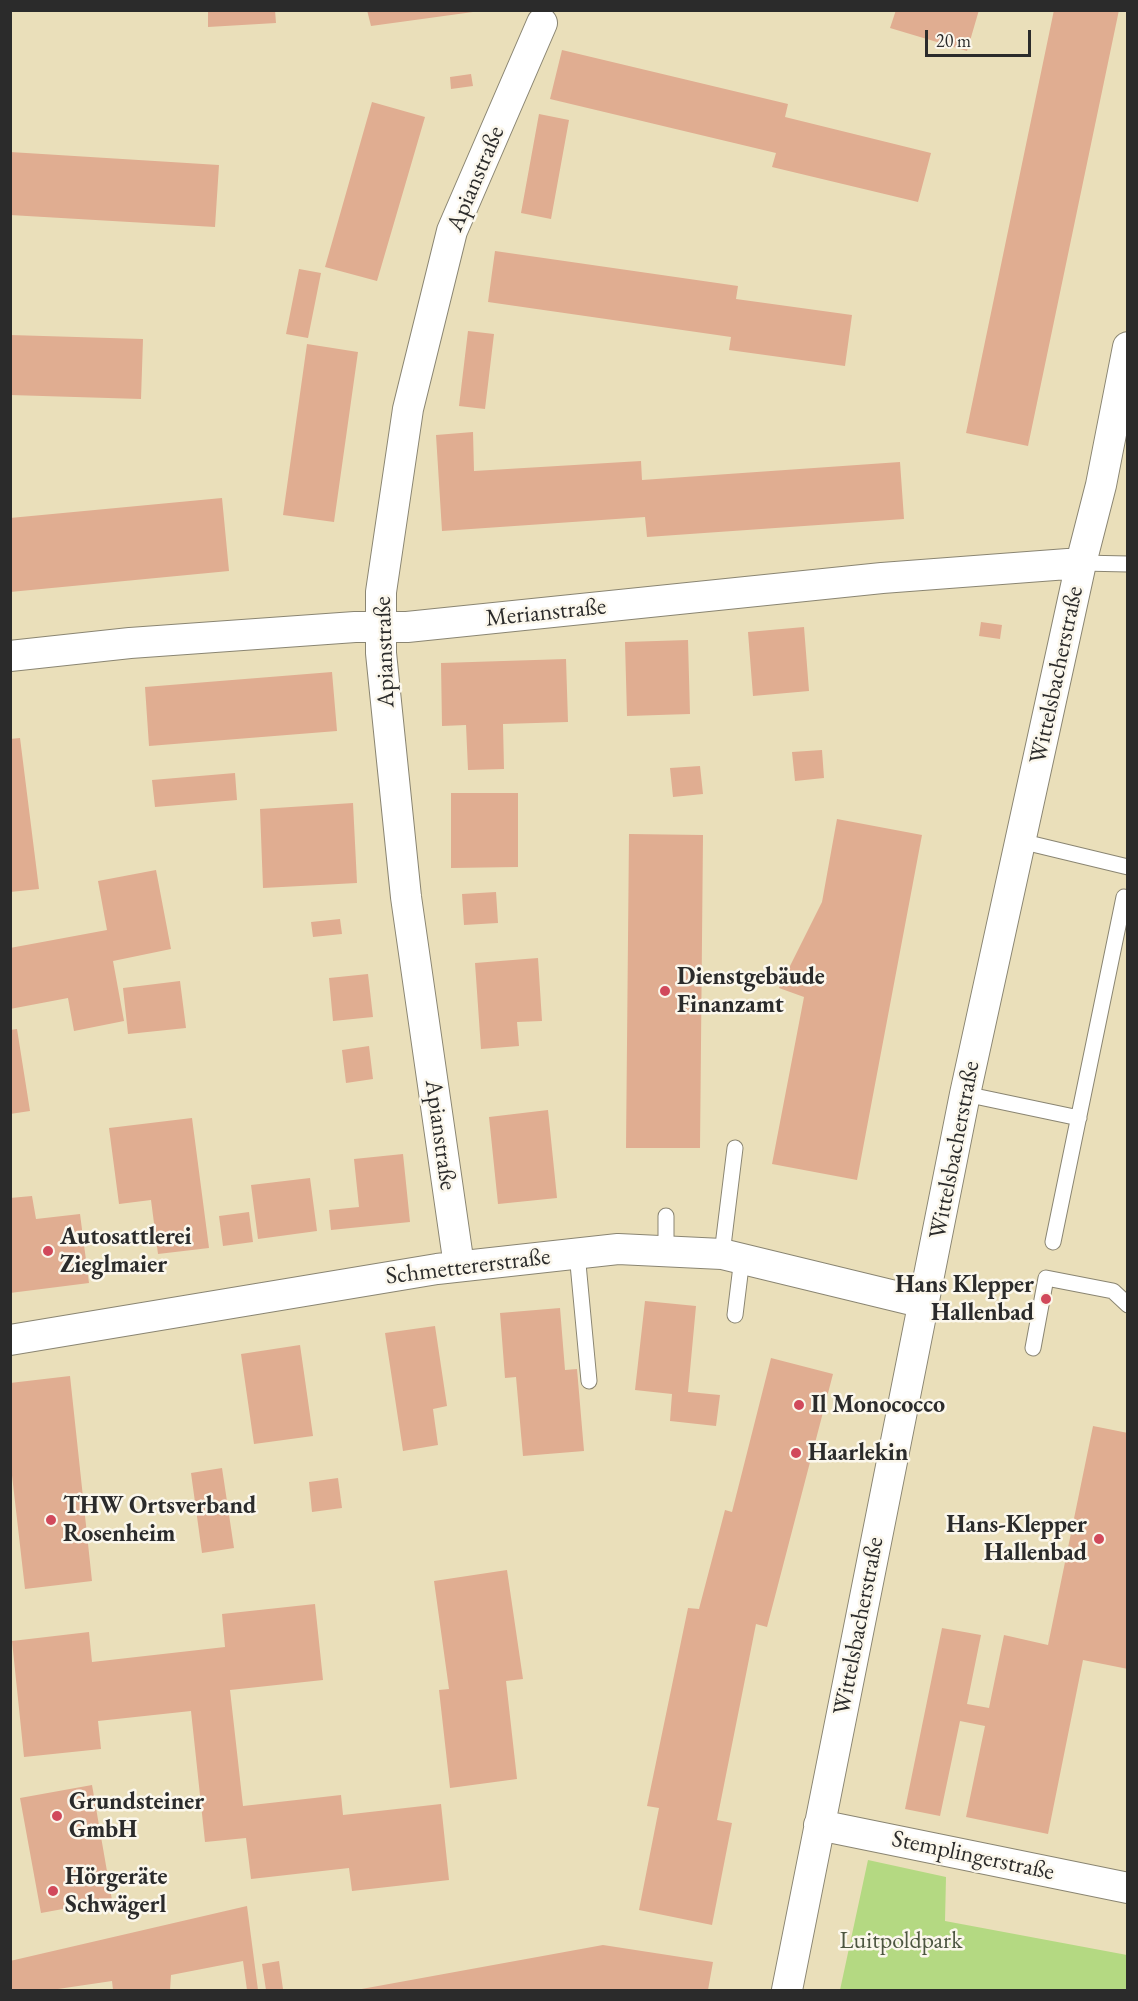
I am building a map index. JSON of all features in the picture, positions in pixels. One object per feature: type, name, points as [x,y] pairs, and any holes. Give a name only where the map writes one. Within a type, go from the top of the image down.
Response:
[{"type":"street","name":"Apianstraße","points":[[459,1266],[406,897],[380,627],[381,592],[408,409],[452,231],[542,23]]},
{"type":"street","name":"Wittelsbacherstraße","points":[[787,1990],[965,1094],[1081,563],[1101,485],[1128,346]]},
{"type":"street","name":"Merianstraße","points":[[10,656],[130,643],[407,627],[882,578],[1081,563]]},
{"type":"street","name":"Schmettererstraße","points":[[10,1340],[459,1266],[618,1249],[732,1256],[924,1303]]},
{"type":"street","name":"Stemplingerstraße","points":[[819,1825],[1128,1888]]},
{"type":"lane","points":[[1081,563],[1128,564]]},
{"type":"lane","points":[[1020,842],[1128,867]]},
{"type":"lane","points":[[1053,1242],[1124,897]]},
{"type":"lane","points":[[965,1094],[1079,1118]]},
{"type":"lane","points":[[735,1148],[732,1256],[735,1315]]},
{"type":"lane","points":[[666,1216],[666,1251]]},
{"type":"lane","points":[[577,1254],[589,1381]]},
{"type":"lane","points":[[1033,1348],[1046,1278],[1113,1291],[1128,1305]]},
{"type":"green space","name":"Luitpoldpark","points":[[868,1860],[946,1877],[945,1921],[1127,1955],[1127,1990],[840,1990]]},
{"type":"building","points":[[208,10],[275,10],[276,23],[208,27]]},
{"type":"building","points":[[367,10],[473,10],[473,12],[371,26]]},
{"type":"building","points":[[896,10],[979,10],[967,51],[890,28]]},
{"type":"building","points":[[1054,10],[1119,10],[1028,446],[966,433]]},
{"type":"building","points":[[562,50],[788,104],[785,117],[931,153],[918,202],[772,167],[776,153],[550,99]]},
{"type":"building","points":[[471,74],[473,86],[451,89],[450,77]]},
{"type":"building","points":[[372,102],[425,117],[377,281],[325,267]]},
{"type":"building","points":[[539,114],[569,120],[551,219],[521,213]]},
{"type":"building","points":[[10,152],[219,165],[215,227],[10,215]]},
{"type":"building","points":[[495,251],[738,286],[736,299],[852,315],[845,366],[729,350],[731,337],[488,302]]},
{"type":"building","points":[[299,269],[321,273],[308,338],[286,334]]},
{"type":"building","points":[[468,331],[494,334],[485,409],[459,406]]},
{"type":"building","points":[[10,335],[143,339],[141,399],[10,395]]},
{"type":"building","points":[[307,344],[358,352],[334,522],[283,515]]},
{"type":"building","points":[[473,432],[474,471],[641,461],[642,480],[900,462],[904,519],[647,537],[645,517],[442,531],[436,435]]},
{"type":"building","points":[[222,498],[229,571],[10,592],[10,518]]},
{"type":"building","points":[[981,622],[1002,625],[1000,639],[979,636]]},
{"type":"building","points":[[804,627],[809,691],[753,696],[748,632]]},
{"type":"building","points":[[688,640],[690,714],[627,716],[625,642]]},
{"type":"building","points":[[566,659],[568,722],[503,724],[504,769],[468,770],[466,725],[442,726],[441,663]]},
{"type":"building","points":[[332,672],[337,731],[149,746],[145,687]]},
{"type":"building","points":[[20,738],[39,889],[10,892],[10,739]]},
{"type":"building","points":[[822,750],[824,778],[795,781],[792,752]]},
{"type":"building","points":[[700,766],[703,794],[673,797],[670,768]]},
{"type":"building","points":[[235,773],[237,800],[155,807],[152,780]]},
{"type":"building","points":[[451,793],[518,793],[518,867],[451,868]]},
{"type":"building","points":[[353,803],[357,883],[263,888],[260,809]]},
{"type":"building","points":[[837,819],[922,835],[857,1180],[772,1164],[804,997],[779,988],[822,902]]},
{"type":"building","name":"Dienstgebäude Finanzamt","points":[[629,834],[703,835],[700,1148],[626,1148]]},
{"type":"building","points":[[156,870],[171,949],[113,961],[124,1021],[74,1031],[68,998],[10,1009],[10,948],[107,930],[98,881]]},
{"type":"building","points":[[496,892],[498,923],[464,925],[462,894]]},
{"type":"building","points":[[340,919],[342,934],[313,937],[311,922]]},
{"type":"building","points":[[538,958],[542,1021],[517,1022],[519,1046],[481,1049],[475,963]]},
{"type":"building","points":[[368,974],[373,1017],[333,1021],[329,978]]},
{"type":"building","points":[[180,981],[186,1028],[128,1034],[123,988]]},
{"type":"building","points":[[17,1029],[30,1111],[10,1114],[10,1030]]},
{"type":"building","points":[[369,1046],[373,1079],[346,1083],[342,1050]]},
{"type":"building","points":[[548,1110],[557,1198],[498,1204],[489,1117]]},
{"type":"building","points":[[192,1118],[209,1248],[158,1254],[151,1200],[119,1204],[109,1128]]},
{"type":"building","points":[[403,1154],[410,1222],[331,1230],[329,1210],[359,1207],[354,1159]]},
{"type":"building","points":[[310,1178],[317,1231],[258,1239],[251,1185]]},
{"type":"building","name":"Autosattlerei Zieglmaier","points":[[32,1196],[36,1219],[80,1214],[89,1283],[10,1293],[10,1198]]},
{"type":"building","points":[[249,1212],[253,1242],[223,1246],[219,1216]]},
{"type":"building","points":[[645,1301],[696,1306],[688,1392],[720,1395],[716,1426],[670,1421],[672,1394],[635,1390]]},
{"type":"building","points":[[560,1308],[565,1370],[577,1369],[584,1451],[523,1456],[516,1377],[505,1378],[500,1313]]},
{"type":"building","points":[[435,1326],[447,1406],[433,1409],[438,1445],[403,1451],[385,1333]]},
{"type":"building","points":[[300,1345],[313,1436],[254,1444],[241,1354]]},
{"type":"building","points":[[771,1358],[833,1374],[767,1627],[756,1624],[717,1820],[732,1823],[712,1925],[639,1910],[659,1808],[647,1806],[688,1608],[699,1609],[725,1510],[732,1512]]},
{"type":"building","name":"THW Ortsverband Rosenheim","points":[[70,1376],[92,1581],[25,1589],[10,1458],[10,1383]]},
{"type":"building","points":[[1093,1426],[1128,1433],[1128,1669],[1083,1660],[1048,1834],[966,1817],[985,1726],[960,1721],[940,1816],[905,1809],[942,1628],[981,1635],[967,1704],[989,1708],[1004,1635],[1048,1645]]},
{"type":"building","points":[[222,1468],[234,1548],[202,1553],[191,1473]]},
{"type":"building","points":[[338,1478],[342,1508],[312,1512],[309,1482]]},
{"type":"building","points":[[507,1570],[523,1679],[506,1681],[517,1779],[450,1788],[439,1690],[449,1689],[434,1581]]},
{"type":"building","points":[[315,1604],[323,1680],[230,1690],[243,1806],[341,1795],[343,1815],[441,1804],[449,1880],[352,1891],[349,1868],[251,1879],[246,1838],[205,1842],[191,1711],[98,1721],[101,1749],[24,1757],[12,1641],[89,1632],[92,1662],[225,1647],[222,1614]]},
{"type":"building","points":[[92,1785],[112,1900],[41,1913],[20,1798]]},
{"type":"building","points":[[247,1906],[258,1990],[247,1990],[243,1961],[171,1975],[170,1990],[113,1990],[112,1981],[51,1990],[10,1990],[10,1961]]},
{"type":"building","points":[[603,1945],[713,1962],[708,1990],[356,1990]]},
{"type":"building","points":[[279,1961],[283,1989],[266,1990],[262,1964]]},
{"type":"place","name":"Dienstgebäude Finanzamt","points":[[665,991]]},
{"type":"place","name":"Autosattlerei Zieglmaier","points":[[48,1251]]},
{"type":"place","name":"Hans Klepper Hallenbad","points":[[1046,1299]]},
{"type":"place","name":"Il Monococco","points":[[799,1405]]},
{"type":"place","name":"Haarlekin","points":[[796,1453]]},
{"type":"place","name":"THW Ortsverband Rosenheim","points":[[51,1520]]},
{"type":"place","name":"Hans-Klepper Hallenbad","points":[[1099,1539]]},
{"type":"place","name":"Grundsteiner GmbH","points":[[57,1816]]},
{"type":"place","name":"Hörgeräte Schwägerl","points":[[53,1891]]}]
